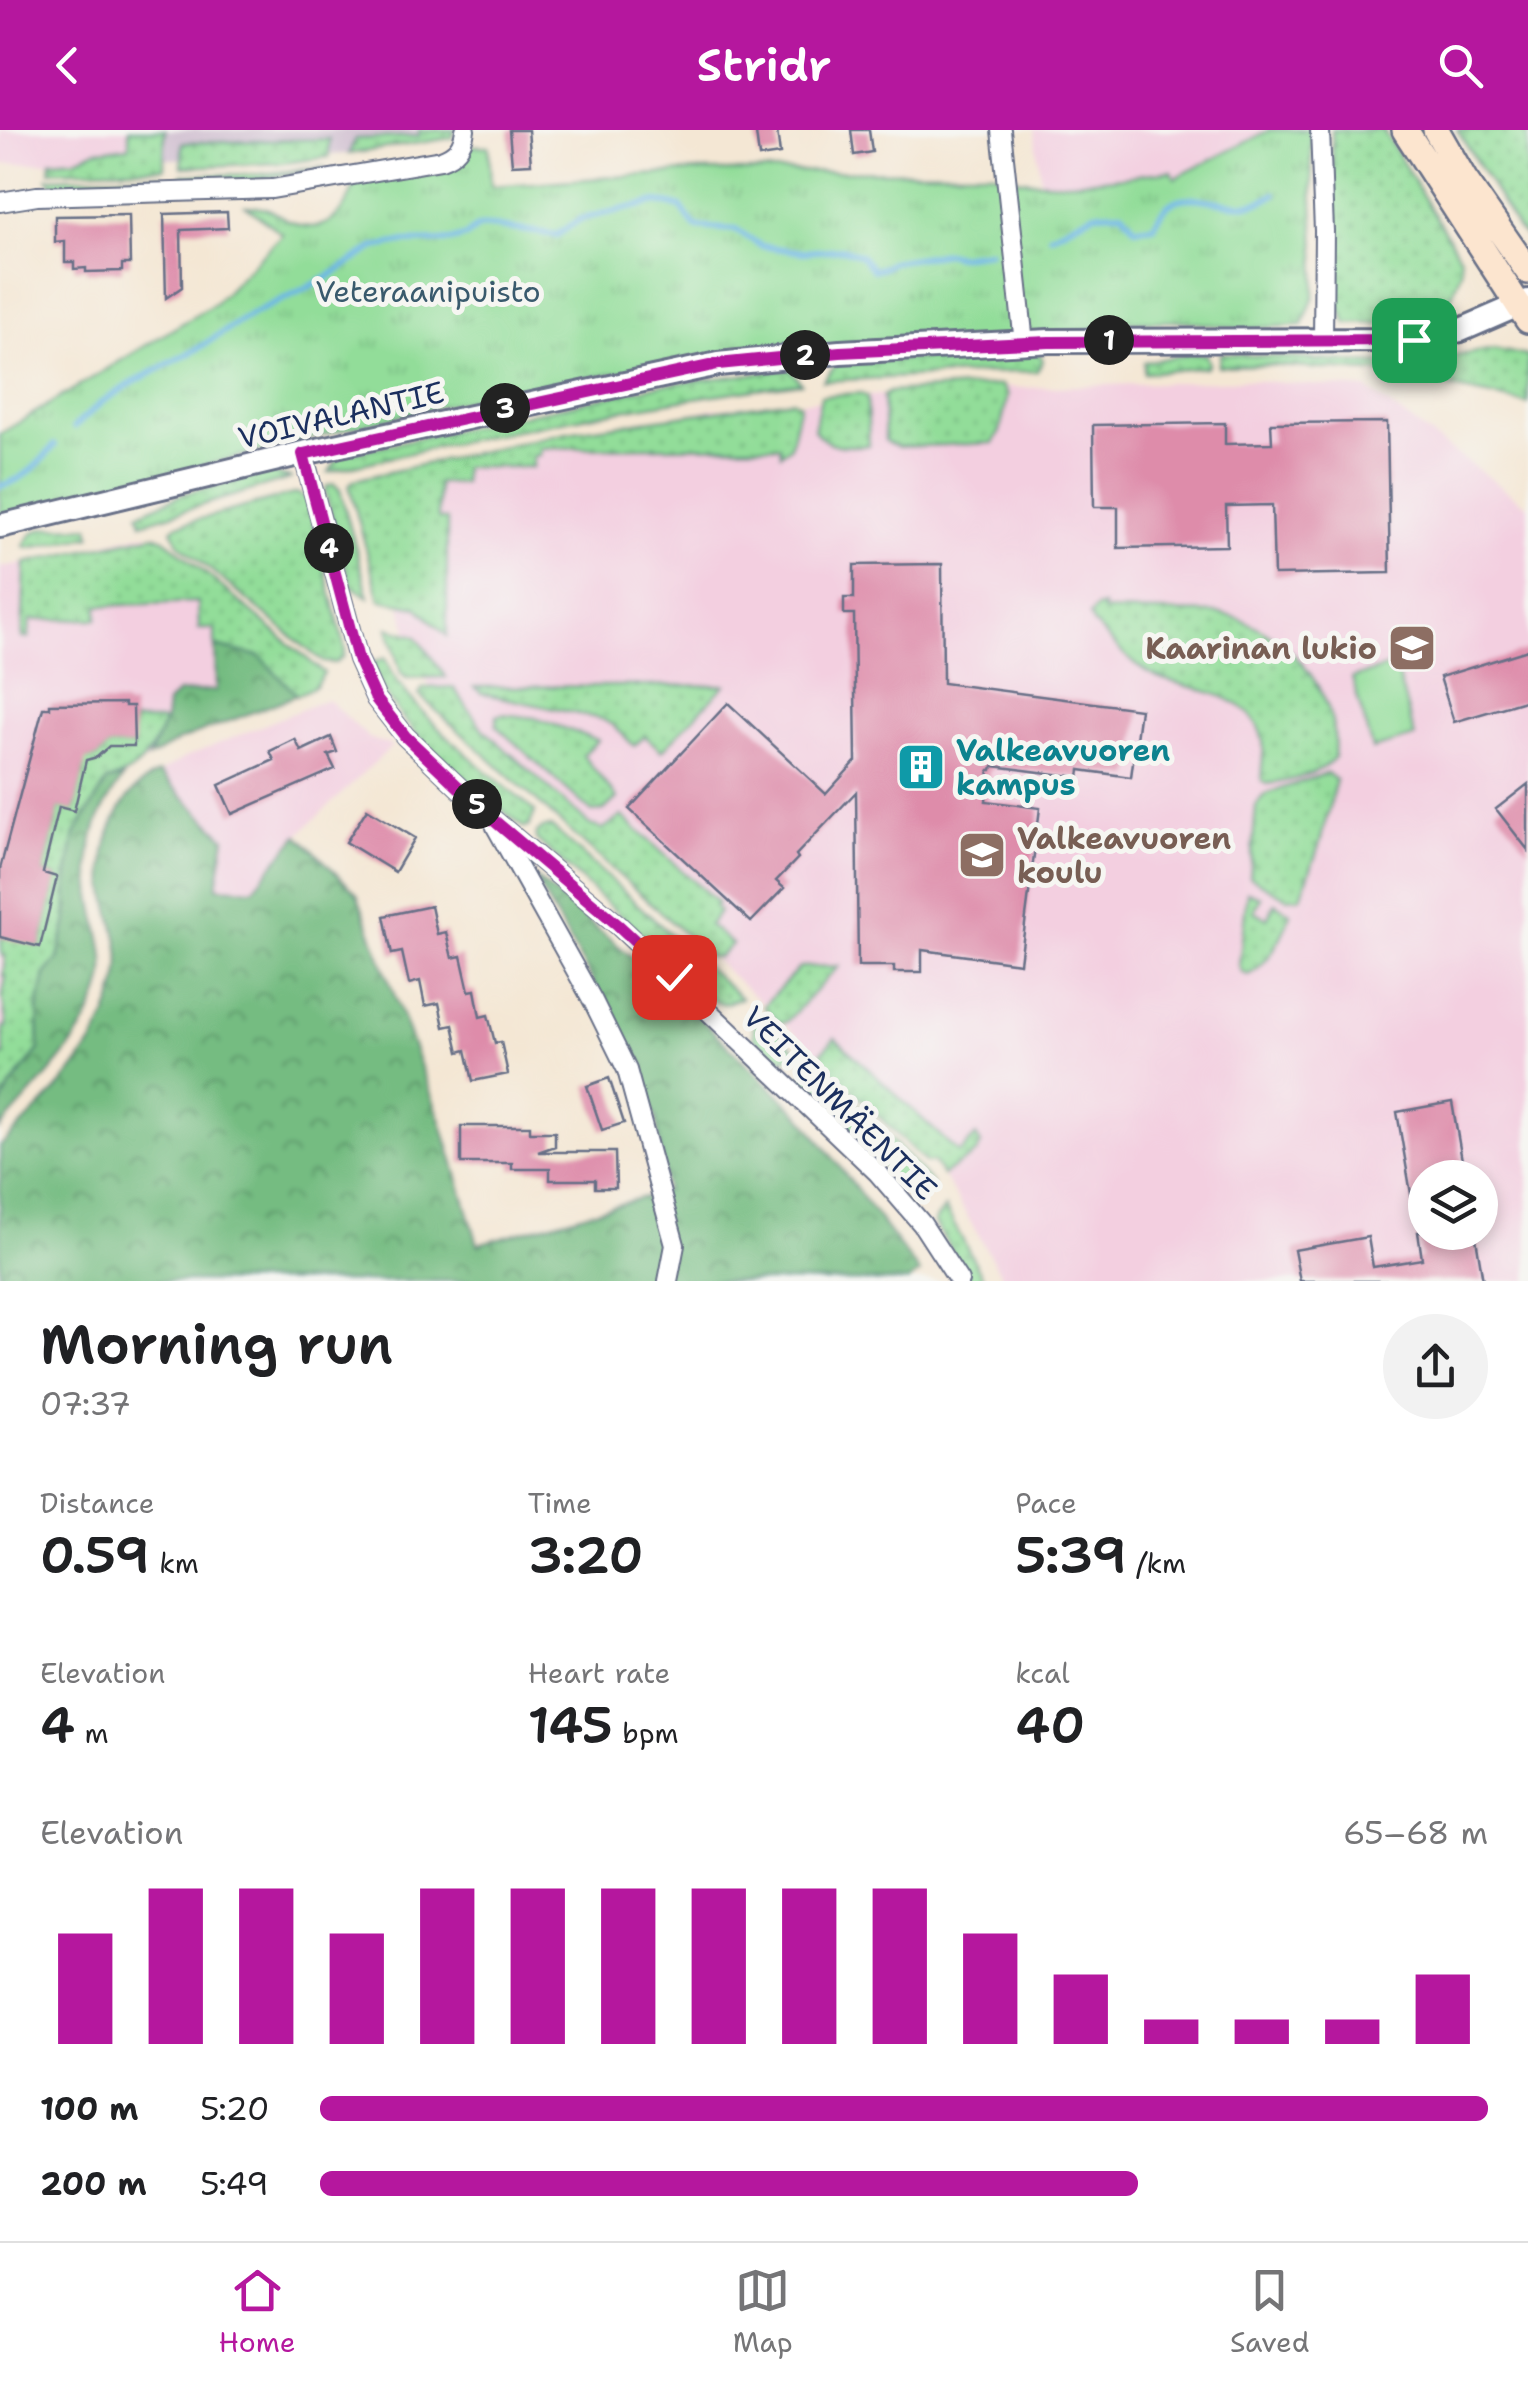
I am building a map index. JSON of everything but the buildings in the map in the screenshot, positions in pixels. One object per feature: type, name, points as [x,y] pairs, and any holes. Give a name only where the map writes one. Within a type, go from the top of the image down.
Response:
[{"type":"main road","points":[[1405,130],[1525,309]]},
{"type":"main road","points":[[1436,130],[1464,180],[1528,271]]},
{"type":"street","points":[[0,202],[37,196],[272,189],[442,160],[460,147],[465,130]]},
{"type":"street","points":[[1001,130],[1024,343]]},
{"type":"street","points":[[1320,130],[1323,341]]},
{"type":"street","name":"VOIVALANTIE","points":[[0,526],[303,454],[718,364],[840,352],[1134,339],[1414,340],[1444,335],[1525,309]]},
{"type":"street","name":"VEITENMÄENTIE","points":[[303,454],[368,687],[405,736],[491,818],[618,925],[878,1173],[922,1224],[958,1281]]},
{"type":"street","points":[[491,818],[627,1070],[674,1245],[668,1281]]},
{"type":"shaded area","points":[[0,130],[137,130],[138,160],[0,164]]},
{"type":"shaded area","points":[[137,130],[452,130],[452,136],[349,154],[138,160]]},
{"type":"shaded area","points":[[1034,130],[1270,130],[1174,179],[1041,182]]},
{"type":"shaded area","name":"Valkeavuoren koulu","points":[[1247,380],[1367,389],[1528,506],[1528,1281],[1005,1281],[937,1165],[471,735],[436,697],[414,659],[375,502],[441,460],[712,409],[987,386]]},
{"type":"shaded area","points":[[146,533],[315,687],[178,742],[123,778],[105,802],[87,858],[105,965],[94,1009],[78,1036],[0,1129],[0,567]]},
{"type":"shaded area","points":[[327,699],[369,738],[392,746],[298,835],[253,890],[216,887],[225,838],[159,773],[186,757]]},
{"type":"green space","points":[[129,130],[165,130],[164,168],[50,171],[51,161],[129,147]]},
{"type":"green space","points":[[419,130],[455,130],[452,138],[349,154],[355,139],[419,136]]},
{"type":"green space","name":"Veteraanipuisto","points":[[1270,130],[1310,130],[1316,275],[1314,296],[1303,325],[1242,329],[1182,321],[1126,322],[1083,332],[821,351],[626,372],[420,411],[0,515],[0,434],[214,304],[282,234],[246,206],[269,209],[297,224],[318,226],[335,218],[355,183],[441,171],[455,164],[470,146],[489,146],[491,186],[699,171],[991,172],[1057,182],[1172,171],[1175,178]]},
{"type":"green space","points":[[1332,130],[1383,130],[1460,257],[1461,271],[1451,298],[1426,316],[1392,323],[1347,324],[1336,299]]},
{"type":"green space","points":[[1457,130],[1528,130],[1528,239],[1517,228]]},
{"type":"green space","points":[[329,139],[329,157],[182,167],[182,143]]},
{"type":"green space","points":[[327,167],[243,183],[182,181],[182,175],[261,174]]},
{"type":"green space","points":[[162,175],[158,185],[53,187],[48,178]]},
{"type":"green space","points":[[1494,349],[1528,356],[1528,404],[1384,373],[1268,365],[1218,366],[1221,353],[1373,364],[1417,363]]},
{"type":"green space","points":[[1040,354],[1043,361],[1037,371],[823,381],[836,364]]},
{"type":"green space","points":[[1206,354],[1209,364],[1144,373],[1144,362]]},
{"type":"green space","points":[[790,369],[801,383],[564,421],[329,472],[340,455],[660,385]]},
{"type":"green space","points":[[1001,385],[1008,395],[1000,431],[993,443],[898,447],[885,441],[883,396],[889,392]]},
{"type":"green space","points":[[860,393],[867,397],[869,445],[838,445],[819,436],[814,429],[821,396]]},
{"type":"green space","points":[[792,400],[800,404],[790,447],[781,454],[780,446],[541,448],[540,455],[533,456],[533,467],[463,467],[463,483],[438,483],[438,519],[447,520],[447,636],[417,607],[380,600],[349,485],[354,480],[567,432]]},
{"type":"green space","points":[[268,473],[292,478],[142,523],[139,513],[183,494]]},
{"type":"green space","points":[[334,484],[340,490],[369,597],[351,586],[325,491]]},
{"type":"green space","points":[[297,493],[307,499],[345,649],[343,657],[335,663],[323,662],[180,545],[172,530],[177,525]]},
{"type":"green space","points":[[89,526],[91,536],[31,548],[24,546],[36,531]]},
{"type":"green space","points":[[154,535],[165,539],[324,673],[315,686],[297,695],[259,656],[215,646],[215,629],[199,629],[198,602],[98,606],[97,619],[30,620],[29,638],[22,638],[25,563]]},
{"type":"green space","points":[[1103,606],[1103,611],[1217,613],[1263,631],[1302,664],[1317,685],[1334,733],[1334,758],[1312,773],[1267,784],[1262,780],[1263,742],[1248,713],[1221,696],[1158,677],[1140,667],[1093,623],[1090,616]]},
{"type":"green space","points":[[388,628],[416,636],[446,677],[406,678],[401,673]]},
{"type":"green space","points":[[215,646],[259,656],[297,695],[178,741],[149,758],[165,721],[167,703],[178,693],[216,690]]},
{"type":"green space","points":[[385,658],[410,698],[429,719],[535,812],[529,826],[524,828],[415,733],[382,688],[372,663]]},
{"type":"green space","points":[[1395,665],[1415,737],[1372,749],[1352,678]]},
{"type":"green space","points":[[725,685],[662,751],[645,736],[634,746],[601,719],[481,693],[474,687]]},
{"type":"green space","points":[[453,687],[482,728],[590,825],[603,829],[622,816],[718,903],[715,907],[719,912],[709,925],[732,944],[719,957],[710,957],[419,695],[423,688]]},
{"type":"green space","points":[[497,716],[535,718],[598,740],[583,755],[617,798],[603,811],[592,812],[496,726]]},
{"type":"green space","points":[[133,721],[165,721],[144,759],[129,772],[107,781],[67,878],[67,919],[58,959],[45,975],[38,1009],[39,1049],[10,1087],[0,1108],[0,1055],[4,1055],[3,1027],[7,1027],[1,938],[40,947],[57,877],[43,873],[59,807],[74,810],[84,767],[82,760],[97,757],[109,746],[133,746]]},
{"type":"green space","points":[[159,773],[225,838],[217,887],[253,889],[298,835],[357,894],[441,1121],[478,1244],[666,1191],[656,1118],[592,980],[533,876],[659,979],[802,1117],[920,1273],[908,1281],[0,1281],[0,1146],[70,1074],[109,1010],[119,956],[104,875],[107,845],[125,802]]},
{"type":"green space","points":[[1327,773],[1336,780],[1320,843],[1301,897],[1287,898],[1250,877],[1256,806],[1265,794]]},
{"type":"green space","points":[[123,778],[102,811],[92,843],[90,877],[104,966],[95,1005],[73,1044],[0,1129],[0,1108],[10,1087],[39,1049],[38,1009],[45,974],[58,959],[67,919],[67,878],[75,834],[107,781]]},
{"type":"green space","points":[[552,827],[741,998],[724,1004],[713,1000],[536,839],[543,828]]},
{"type":"green space","points":[[1247,892],[1261,897],[1254,911],[1267,918],[1275,903],[1290,913],[1275,948],[1248,975],[1239,966]]},
{"type":"green space","points":[[839,966],[786,1022],[780,1023],[763,1006],[800,967]]},
{"type":"green space","points":[[757,1013],[799,1053],[780,1059],[754,1039],[753,1020]]},
{"type":"green space","points":[[835,1038],[959,1153],[976,1136],[981,1144],[977,1153],[942,1175],[933,1162],[926,1163],[818,1056]]},
{"type":"green space","points":[[813,1063],[871,1117],[932,1184],[913,1197],[801,1085]]},
{"type":"green space","points":[[945,1208],[985,1281],[970,1281],[934,1222]]},
{"type":"waterway","points":[[1050,236],[1095,213],[1122,212],[1135,228],[1154,226],[1165,209],[1177,200],[1241,204],[1275,194]]},
{"type":"waterway","points":[[74,427],[132,383],[250,315],[325,279],[375,247],[451,241],[478,227],[557,235],[580,219],[657,202],[681,207],[695,227],[737,230],[761,246],[803,252],[843,249],[861,256],[873,270],[891,262],[946,253],[958,256],[989,252]]},
{"type":"waterway","points":[[0,486],[24,475],[55,445]]},
{"type":"place","name":"Kaarinan lukio","points":[[1412,648]]},
{"type":"place","name":"Valkeavuoren kampus","points":[[921,767]]},
{"type":"place","name":"Valkeavuoren koulu","points":[[982,855]]},
{"type":"route","points":[[674,977],[491,818],[405,736],[376,699],[358,659],[303,454],[611,384],[718,364],[840,352],[1134,339],[1414,340]]}]
